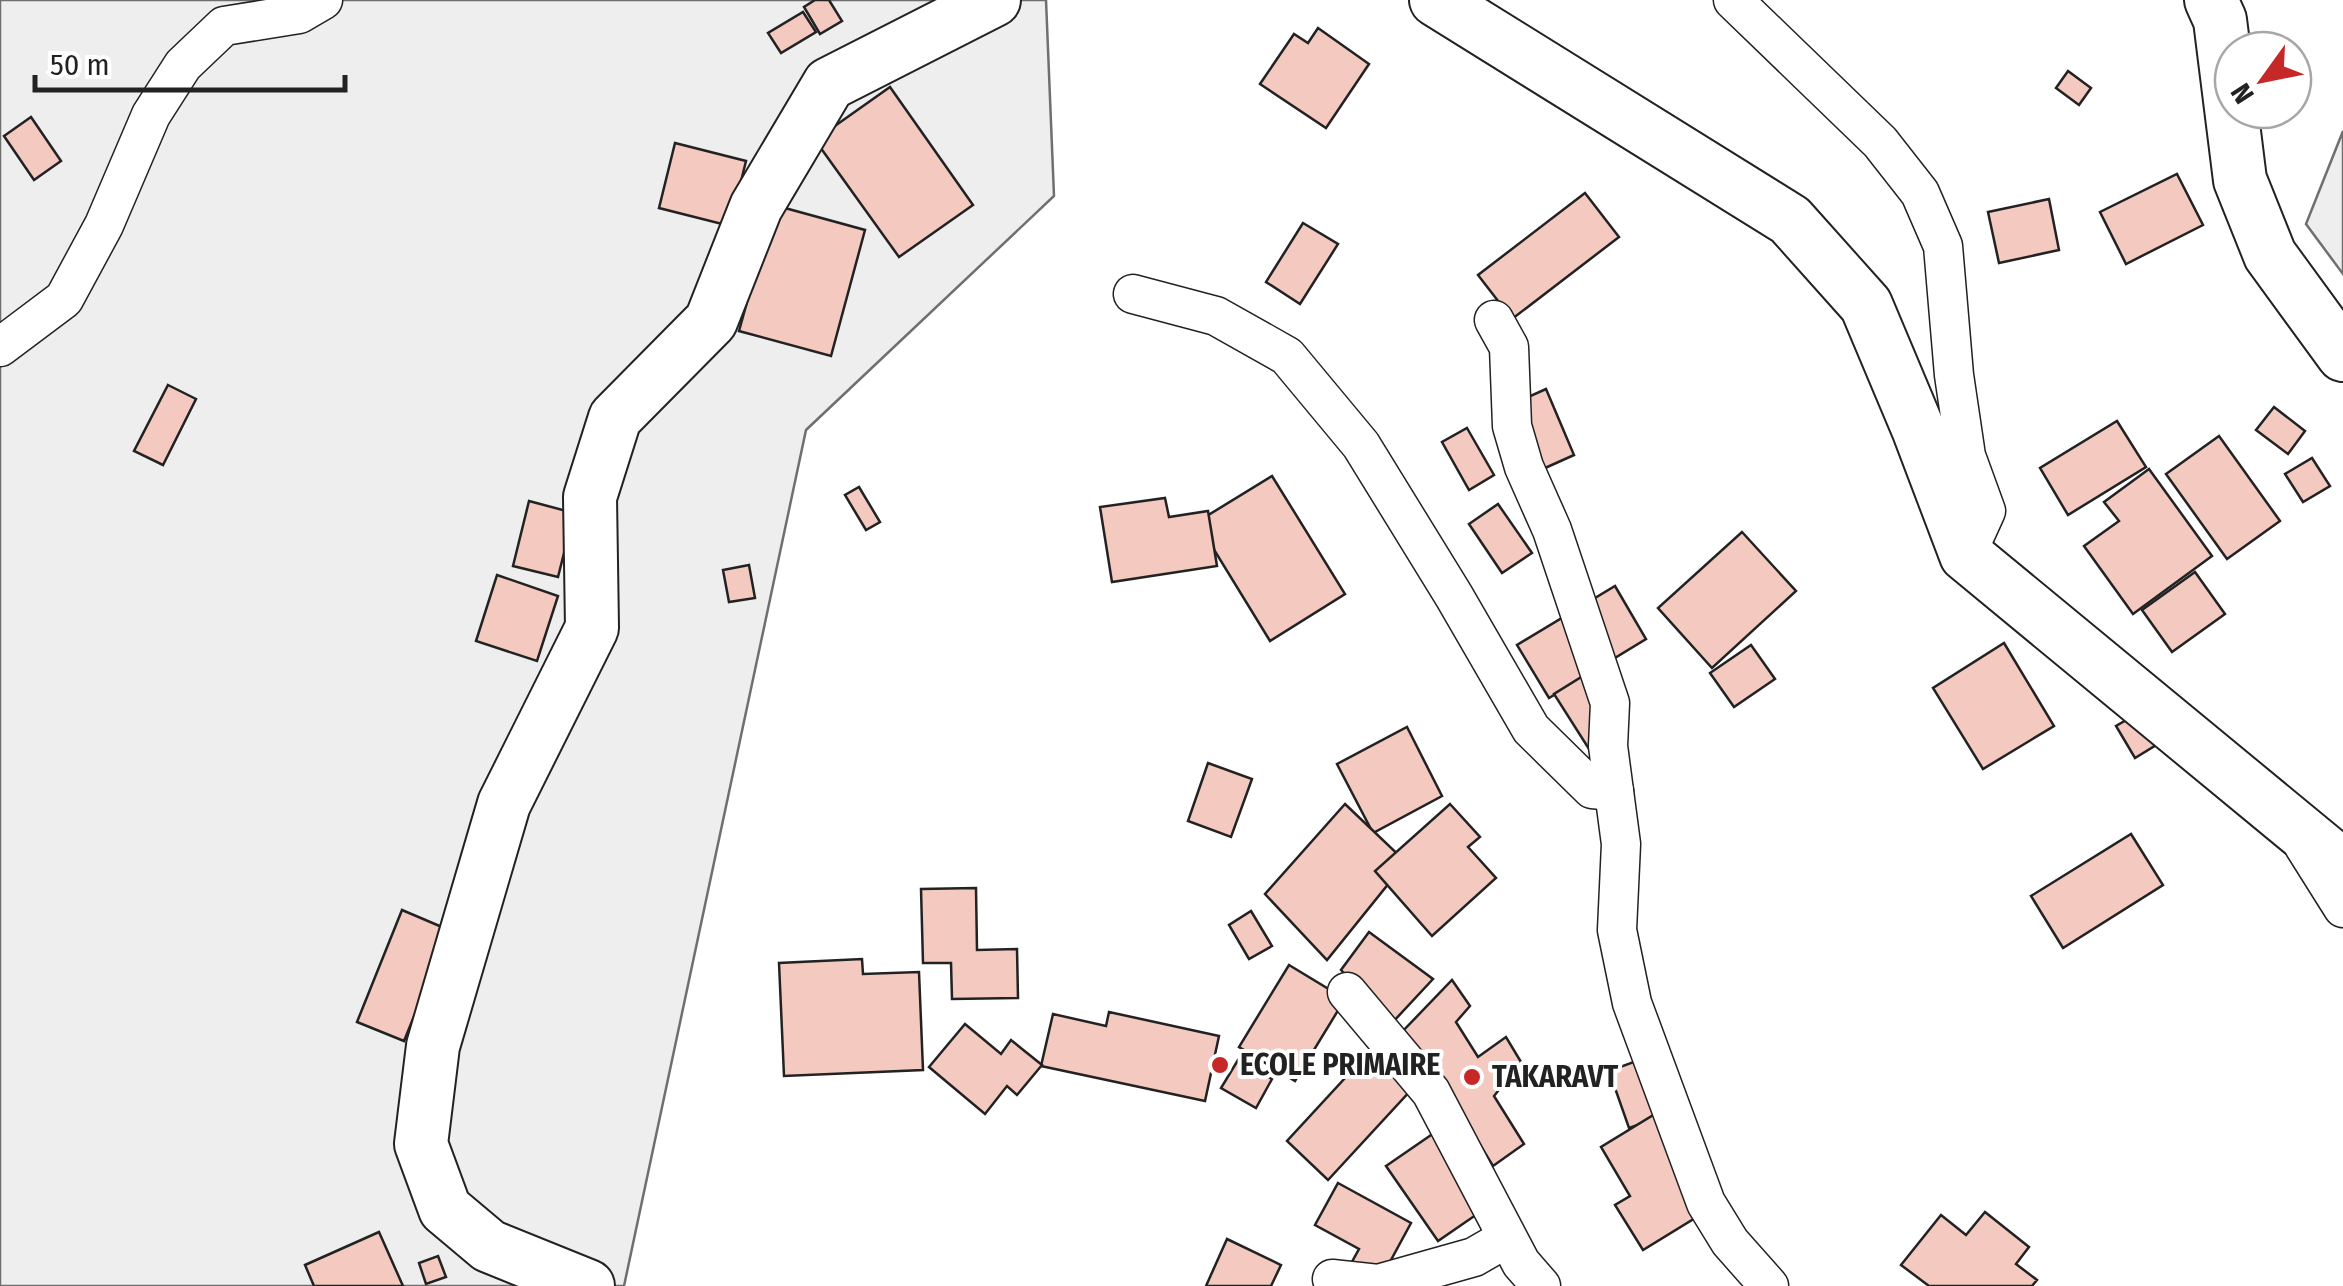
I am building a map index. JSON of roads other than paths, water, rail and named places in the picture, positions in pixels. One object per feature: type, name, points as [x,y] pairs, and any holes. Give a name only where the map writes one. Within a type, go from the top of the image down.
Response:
[{"type":"street","points":[[0,348],[64,299],[104,225],[151,116],[183,65],[224,26],[299,14],[324,0]]},
{"type":"street","points":[[588,1286],[489,1246],[445,1210],[420,1144],[433,1046],[504,804],[592,628],[590,497],[615,418],[711,320],[756,208],[828,84],[994,0]]},
{"type":"street","points":[[1436,0],[1790,220],[1866,305],[1966,555],[2343,866]]},
{"type":"street","points":[[1733,0],[1880,142],[1920,192],[1943,246],[1954,375],[1966,456],[1986,511],[1966,555]]},
{"type":"street","points":[[2211,0],[2220,20],[2240,180],[2270,255],[2343,356]]},
{"type":"street","points":[[1132,294],[1216,316],[1287,356],[1361,445],[1531,729],[1592,789],[1614,791]]},
{"type":"street","points":[[1494,320],[1509,347],[1512,426],[1524,467],[1552,530],[1610,703],[1608,746],[1621,844],[1617,930],[1632,1003],[1706,1203],[1730,1242],[1769,1286]]},
{"type":"street","points":[[2284,814],[2343,908]]},
{"type":"street","points":[[1347,992],[1431,1092],[1521,1264],[1541,1286]]},
{"type":"street","points":[[1332,1279],[1378,1284],[1474,1256],[1507,1238]]},
{"type":"place","name":"ECOLE PRIMAIRE","points":[[1220,1065]]},
{"type":"place","name":"TAKARAVT","points":[[1472,1077]]}]
